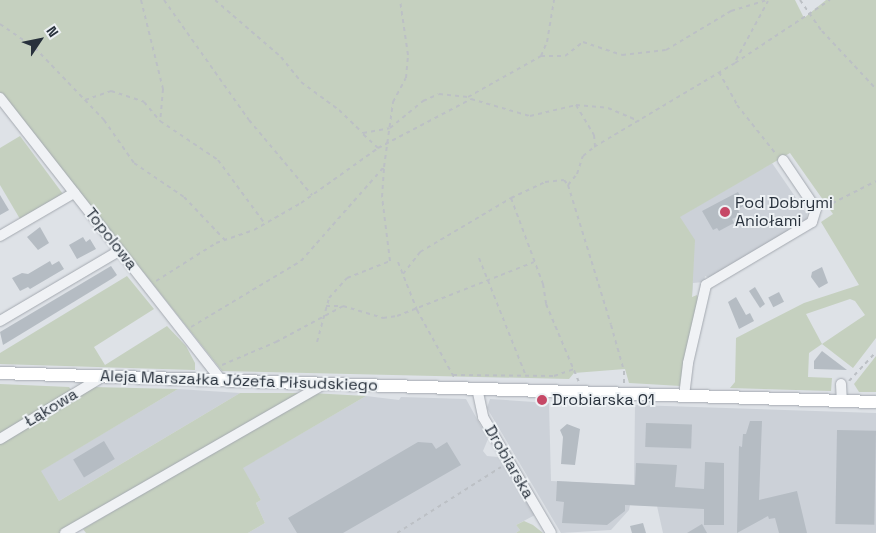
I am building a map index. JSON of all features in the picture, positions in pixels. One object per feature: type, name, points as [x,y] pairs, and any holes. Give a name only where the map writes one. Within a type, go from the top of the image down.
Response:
[{"type":"main road","name":"Aleja Marszałka Józefa Piłsudskiego","points":[[0,373],[876,402]]},
{"type":"street","name":"Topolowa","points":[[0,98],[222,381]]},
{"type":"street","points":[[684,396],[704,289],[812,222],[816,208],[783,160]]},
{"type":"street","points":[[0,236],[74,192]]},
{"type":"street","points":[[704,289],[786,245]]},
{"type":"street","points":[[0,321],[119,251]]},
{"type":"street","name":"Łąkowa","points":[[0,439],[102,377]]},
{"type":"street","points":[[65,533],[324,384]]},
{"type":"street","points":[[841,384],[842,401]]},
{"type":"street","name":"Drobiarska","points":[[477,388],[483,417],[551,533]]},
{"type":"path","points":[[141,0],[163,89],[160,121]]},
{"type":"path","points":[[164,0],[249,120],[312,196]]},
{"type":"path","points":[[215,0],[281,58],[301,82],[339,110],[378,148]]},
{"type":"path","points":[[317,342],[326,306],[347,278],[390,261],[383,205],[384,167],[393,102],[406,78],[408,55],[400,0]]},
{"type":"path","points":[[541,56],[548,42],[554,0]]},
{"type":"path","points":[[800,0],[810,15],[876,89]]},
{"type":"path","points":[[568,185],[577,174],[583,156],[595,147],[735,63],[830,0]]},
{"type":"path","points":[[362,133],[390,128],[423,100],[439,94],[468,97],[541,56],[564,56],[583,42],[622,55],[666,50],[731,11],[768,1]]},
{"type":"path","points":[[735,63],[768,1]]},
{"type":"path","points":[[0,24],[35,48],[104,120],[134,163],[184,196],[225,240]]},
{"type":"path","points":[[719,72],[737,105],[783,160]]},
{"type":"path","points":[[85,100],[111,91],[144,102],[160,121],[218,160],[265,224]]},
{"type":"path","points":[[148,287],[225,240],[265,224],[312,196],[378,148],[387,145],[471,99],[530,116],[576,105],[608,108],[639,122]]},
{"type":"path","points":[[576,105],[594,135],[595,147]]},
{"type":"path","points":[[183,332],[301,261],[384,167]]},
{"type":"path","points":[[403,274],[420,252],[511,198],[555,180],[568,185]]},
{"type":"path","points":[[816,208],[830,206],[876,180]]},
{"type":"path","points":[[568,185],[624,369],[623,394]]},
{"type":"path","points":[[511,198],[534,262],[546,304],[580,384]]},
{"type":"path","points":[[479,258],[526,376]]},
{"type":"path","points":[[398,262],[416,308],[453,375],[459,380]]},
{"type":"path","points":[[326,306],[343,306],[383,318],[416,308],[534,262]]},
{"type":"path","points":[[214,370],[276,342],[343,306]]},
{"type":"path","points":[[841,384],[845,386],[876,352]]},
{"type":"path","points":[[453,375],[557,375],[574,369]]},
{"type":"path","points":[[397,533],[509,462]]},
{"type":"shaded area","points":[[772,163],[807,214],[806,222],[710,278],[705,276],[704,282],[693,283],[692,297],[648,235]]},
{"type":"shaded area","points":[[178,389],[240,393],[59,501],[40,471]]},
{"type":"shaded area","points":[[366,396],[399,400],[401,397],[466,399],[488,439],[483,451],[487,456],[498,457],[535,515],[516,525],[520,530],[516,533],[248,533],[265,523],[256,503],[261,500],[242,468]]},
{"type":"shaded area","points":[[490,399],[549,403],[551,481],[634,485],[635,405],[876,413],[876,533],[663,533],[657,506],[630,505],[629,510],[611,530],[561,533],[487,408]]},
{"type":"green space","points":[[0,0],[795,0],[804,18],[826,0],[876,0],[876,338],[853,368],[822,344],[809,353],[808,377],[832,378],[831,391],[730,388],[735,382],[736,338],[804,303],[859,285],[821,222],[833,214],[790,153],[680,217],[695,240],[692,297],[697,295],[698,299],[681,386],[629,383],[625,369],[574,373],[569,379],[222,371],[0,92]],"holes":[[[850,299],[855,301],[865,315],[822,344],[806,314]]]},
{"type":"green space","points":[[20,136],[63,194],[20,219],[0,185],[0,148]]},
{"type":"green space","points":[[127,276],[154,309],[94,347],[105,365],[167,326],[186,346],[195,363],[195,370],[0,364],[0,353]]},
{"type":"green space","points":[[876,356],[876,392],[859,392],[854,384]]},
{"type":"green space","points":[[0,384],[69,387],[72,391],[0,436]]},
{"type":"green space","points":[[93,387],[178,389],[41,471],[59,501],[240,393],[303,393],[61,533],[0,533],[0,442]]},
{"type":"green space","points":[[311,393],[366,396],[243,468],[261,500],[256,503],[265,523],[248,533],[86,533],[83,529]]},
{"type":"green space","points":[[524,521],[543,533],[516,533],[520,530],[516,525]]},
{"type":"building","points":[[738,192],[745,205],[738,209],[740,215],[732,219],[734,223],[719,231],[717,228],[713,230],[702,211]]},
{"type":"building","points":[[0,195],[9,210],[0,215]]},
{"type":"building","points":[[40,227],[49,243],[38,250],[27,237]]},
{"type":"building","points":[[83,237],[86,242],[90,239],[96,249],[77,259],[69,245]]},
{"type":"building","points":[[50,261],[52,265],[59,261],[64,269],[30,289],[28,287],[20,291],[12,278],[22,273],[28,274]]},
{"type":"building","points":[[111,266],[117,275],[113,278],[3,345],[0,332]]},
{"type":"building","points":[[822,267],[828,283],[819,288],[811,277],[812,272]]},
{"type":"building","points":[[755,287],[765,304],[760,308],[749,291]]},
{"type":"building","points":[[779,292],[784,302],[773,307],[768,297]]},
{"type":"building","points":[[736,297],[746,315],[750,313],[754,321],[739,329],[728,302]]},
{"type":"building","points":[[822,351],[847,370],[814,369],[814,361]]},
{"type":"building","points":[[750,421],[762,421],[759,500],[797,491],[807,533],[779,533],[775,518],[769,519],[768,516],[737,533],[739,446],[742,447],[743,434],[746,434]]},
{"type":"building","points":[[646,423],[692,425],[691,449],[645,447]]},
{"type":"building","points":[[567,424],[580,429],[575,465],[561,464],[563,437],[560,430]]},
{"type":"building","points":[[837,430],[876,431],[874,525],[835,524]]},
{"type":"building","points":[[104,441],[115,459],[84,478],[73,460]]},
{"type":"building","points":[[418,442],[432,443],[436,449],[447,442],[461,465],[343,533],[297,533],[288,518]]},
{"type":"building","points":[[705,462],[724,463],[724,525],[704,525],[704,509],[625,505],[625,511],[607,525],[562,523],[564,502],[556,501],[557,481],[635,485],[636,463],[677,465],[675,487],[704,489]]},
{"type":"building","points":[[643,523],[646,533],[632,533],[630,526]]},
{"type":"building","points":[[702,524],[707,533],[687,533]]},
{"type":"place","name":"Pod Dobrymi Aniołami","points":[[725,212]]},
{"type":"place","name":"Drobiarska 01","points":[[542,400]]}]
